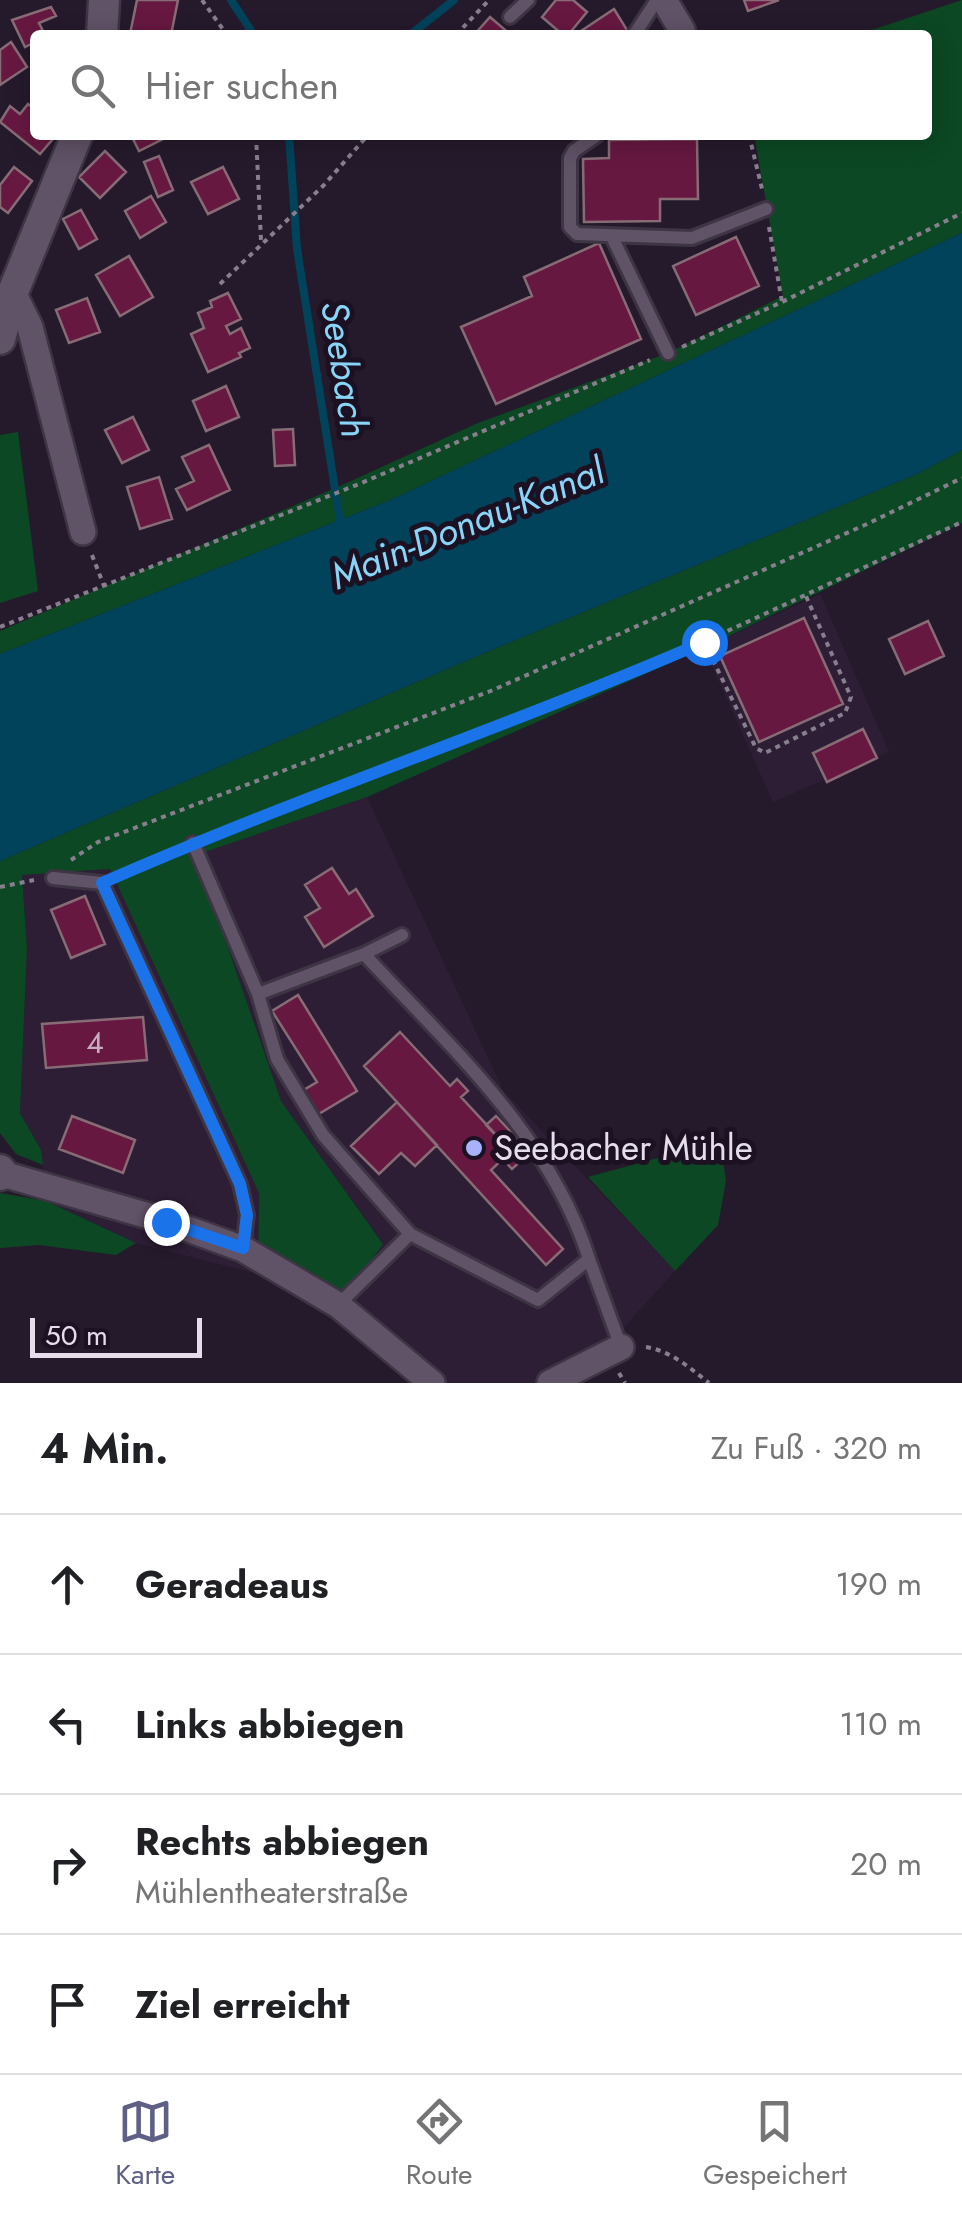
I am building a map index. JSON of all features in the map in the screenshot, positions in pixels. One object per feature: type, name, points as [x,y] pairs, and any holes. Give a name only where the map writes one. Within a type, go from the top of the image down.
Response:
[{"type":"street","points":[[102,30],[104,0]]},
{"type":"street","points":[[664,0],[682,30]]},
{"type":"street","points":[[0,339],[14,292],[76,140]]},
{"type":"street","points":[[14,292],[30,327],[83,532]]},
{"type":"street","points":[[1,1173],[243,1248],[338,1304],[432,1383]]},
{"type":"street","points":[[550,1383],[622,1347]]},
{"type":"lane","points":[[510,17],[528,0]]},
{"type":"lane","points":[[637,30],[657,0]]},
{"type":"lane","points":[[590,140],[570,158],[570,227],[586,236],[692,238],[766,208]]},
{"type":"lane","points":[[612,237],[668,353]]},
{"type":"lane","points":[[193,843],[258,994],[277,1059],[323,1135],[410,1234],[538,1300],[588,1258]]},
{"type":"lane","points":[[53,878],[102,883],[240,1184],[247,1215],[243,1248]]},
{"type":"lane","points":[[258,994],[364,954],[402,934]]},
{"type":"lane","points":[[364,954],[509,1112],[562,1191],[576,1217],[622,1347]]},
{"type":"lane","points":[[338,1304],[410,1234]]},
{"type":"path","points":[[202,0],[223,30]]},
{"type":"path","points":[[461,30],[489,0]]},
{"type":"path","points":[[256,140],[261,242]]},
{"type":"path","points":[[220,284],[363,140]]},
{"type":"path","points":[[0,887],[53,878],[82,850],[98,842],[494,690],[962,478]]},
{"type":"path","points":[[0,627],[359,484]]},
{"type":"path","points":[[102,883],[193,843],[486,732],[704,642],[962,522]]},
{"type":"path","points":[[83,532],[104,586]]},
{"type":"path","points":[[704,642],[756,748],[765,752],[775,748],[845,713],[850,706],[851,697],[806,594]]},
{"type":"path","points":[[622,1347],[660,1349],[709,1383]]},
{"type":"shaded area","points":[[820,594],[889,752],[773,802],[704,648]]},
{"type":"shaded area","points":[[367,797],[503,1090],[675,1271],[626,1325],[604,1368],[576,1383],[423,1383],[334,1312],[383,1243],[281,1101],[196,855]]},
{"type":"shaded area","points":[[110,869],[259,1193],[258,1274],[136,1243],[46,1201],[41,1150],[20,1113],[27,948],[22,875]]},
{"type":"green space","points":[[962,0],[962,233],[388,501],[0,654],[0,631],[478,423],[668,353],[783,296],[755,140],[932,140],[932,30],[872,30]]},
{"type":"green space","points":[[18,432],[38,591],[0,603],[0,435]]},
{"type":"green space","points":[[962,450],[962,523],[704,648],[367,797],[196,855],[281,1101],[383,1244],[334,1312],[258,1274],[259,1193],[110,869],[22,875],[27,948],[20,1113],[41,1150],[43,1165],[16,1154],[0,1133],[0,861],[482,654],[917,474]]},
{"type":"green space","points":[[720,1141],[726,1181],[718,1225],[675,1271],[588,1177]]},
{"type":"green space","points":[[0,1193],[46,1201],[136,1243],[116,1255],[39,1245],[0,1248]]},
{"type":"water","name":"Main-Donau-Kanal","points":[[962,233],[962,450],[917,474],[482,654],[0,861],[0,654],[388,501]]},
{"type":"building","points":[[137,0],[178,0],[172,30],[131,30]]},
{"type":"building","points":[[556,0],[573,0],[587,12],[572,30],[557,30],[542,17]]},
{"type":"building","points":[[744,0],[779,0],[748,11]]},
{"type":"building","points":[[51,7],[56,16],[39,23],[42,30],[30,30],[30,44],[25,47],[12,20]]},
{"type":"building","points":[[614,9],[627,30],[582,30]]},
{"type":"building","points":[[490,17],[505,30],[478,30]]},
{"type":"building","points":[[11,42],[27,67],[0,85],[0,50]]},
{"type":"building","points":[[30,105],[30,140],[52,140],[40,154],[0,122],[10,106],[20,114]]},
{"type":"building","points":[[134,140],[161,140],[139,151]]},
{"type":"building","points":[[609,140],[697,140],[698,199],[660,199],[660,221],[584,222],[583,159],[609,158]]},
{"type":"building","points":[[105,151],[126,172],[100,198],[79,177]]},
{"type":"building","points":[[159,156],[173,190],[158,197],[144,162]]},
{"type":"building","points":[[14,167],[32,181],[8,213],[0,207],[0,185]]},
{"type":"building","points":[[223,167],[239,199],[208,214],[191,182]]},
{"type":"building","points":[[151,196],[166,222],[140,238],[125,211]]},
{"type":"building","points":[[81,210],[97,239],[79,249],[63,219]]},
{"type":"building","points":[[736,237],[759,286],[696,315],[673,266]]},
{"type":"building","points":[[599,243],[641,339],[496,404],[461,327],[532,296],[524,277]]},
{"type":"building","points":[[129,256],[153,297],[120,316],[96,275]]},
{"type":"building","points":[[228,293],[241,319],[226,326],[230,334],[241,328],[250,348],[239,353],[241,357],[208,372],[191,334],[204,328],[198,313],[212,307],[210,301]]},
{"type":"building","points":[[87,298],[100,332],[69,343],[56,310]]},
{"type":"building","points":[[226,386],[239,417],[206,431],[193,401]]},
{"type":"building","points":[[133,417],[149,450],[122,463],[105,430]]},
{"type":"building","points":[[293,429],[295,465],[275,466],[273,430]]},
{"type":"building","points":[[209,445],[230,490],[187,510],[176,489],[194,481],[182,457]]},
{"type":"building","points":[[159,477],[172,519],[140,529],[127,487]]},
{"type":"building","points":[[804,618],[843,704],[759,742],[720,656]]},
{"type":"building","points":[[928,621],[944,656],[905,674],[889,639]]},
{"type":"building","points":[[863,729],[877,758],[827,782],[813,753]]},
{"type":"building","points":[[332,868],[349,894],[356,889],[373,916],[324,947],[305,917],[320,908],[305,885]]},
{"type":"building","points":[[85,896],[105,944],[71,958],[51,910]]},
{"type":"building","points":[[298,995],[357,1091],[317,1115],[302,1091],[317,1082],[272,1011]]},
{"type":"building","points":[[143,1017],[147,1060],[46,1068],[42,1024]]},
{"type":"building","name":"Seebacher Mühle","points":[[400,1032],[450,1086],[457,1079],[468,1091],[461,1097],[511,1151],[491,1170],[563,1249],[546,1265],[364,1066]]},
{"type":"building","points":[[397,1102],[437,1145],[415,1166],[401,1153],[379,1174],[351,1146]]},
{"type":"building","points":[[72,1116],[135,1140],[123,1173],[59,1149]]},
{"type":"building","points":[[496,1116],[523,1145],[516,1151],[523,1159],[512,1169],[503,1159],[511,1151],[486,1125]]},
{"type":"waterway","name":"Seebach","points":[[231,0],[251,30]]},
{"type":"waterway","points":[[416,30],[454,0]]},
{"type":"waterway","name":"Seebach","points":[[289,140],[297,249],[341,527]]},
{"type":"place","name":"Seebacher Mühle","points":[[474,1148]]},
{"type":"route","points":[[166,1222],[243,1248],[247,1215],[240,1184],[102,883],[193,843],[486,732],[704,642]]}]
